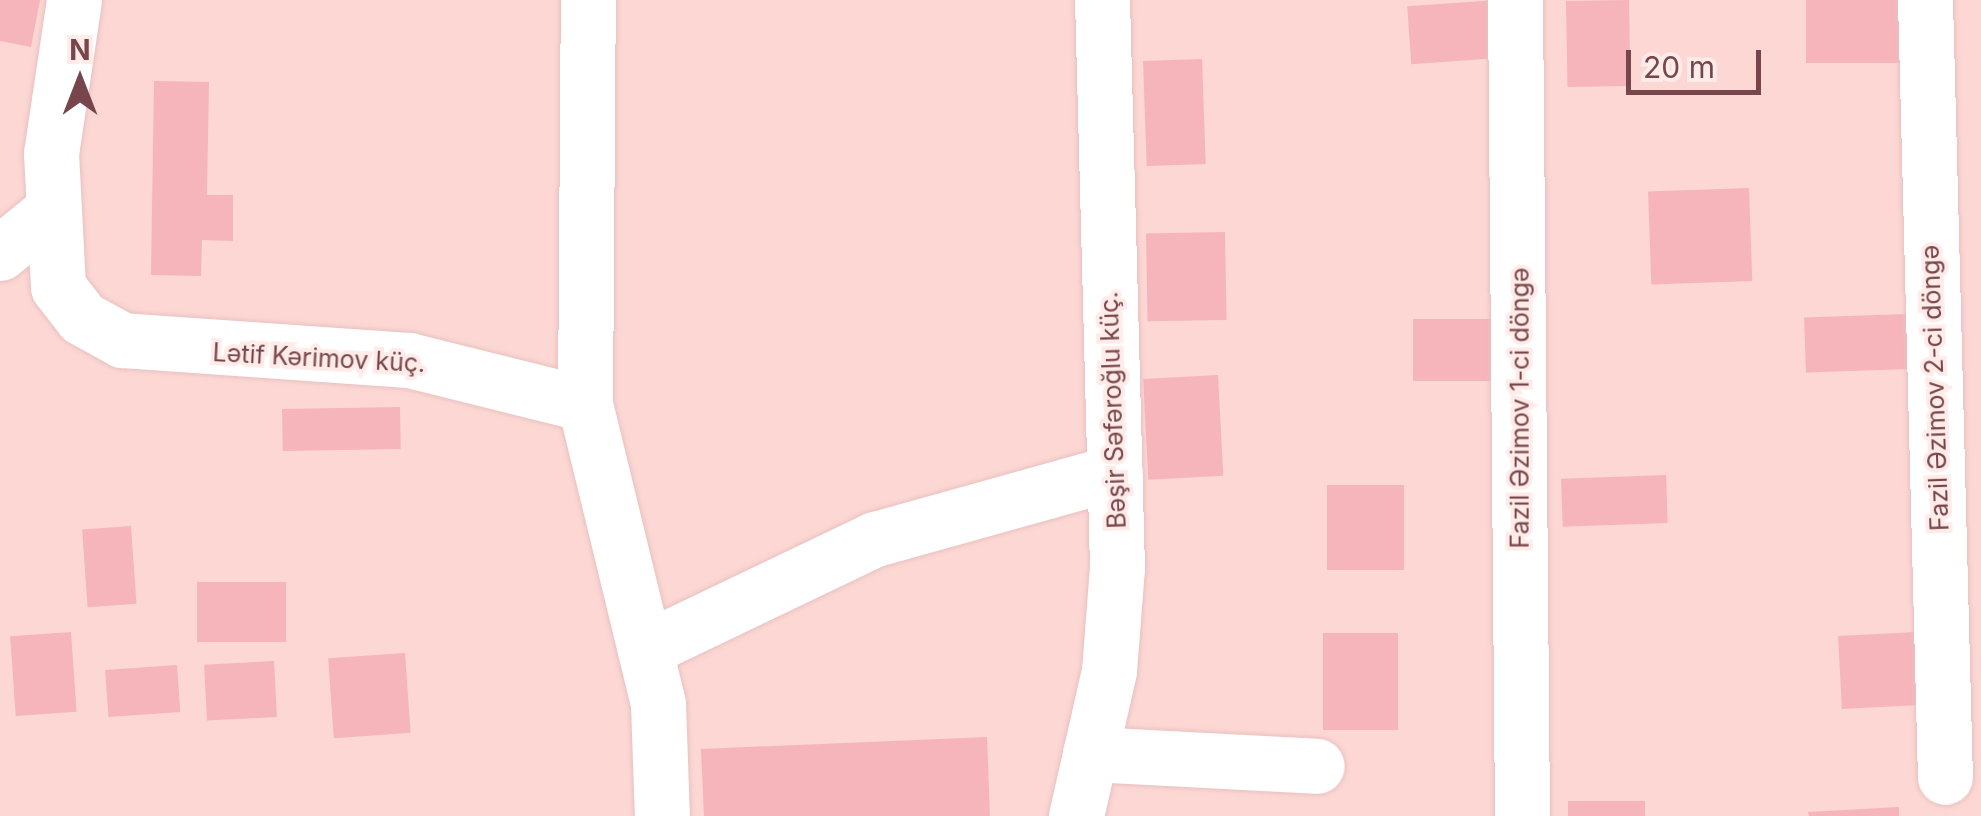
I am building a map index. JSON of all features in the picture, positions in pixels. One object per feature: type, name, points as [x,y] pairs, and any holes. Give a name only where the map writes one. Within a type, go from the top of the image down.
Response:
[{"type":"street","name":"Lətif Kərimov küç.","points":[[74,0],[48,214],[58,288],[82,318],[122,340],[409,360],[585,404]]},
{"type":"street","points":[[588,0],[585,404],[644,649],[666,770],[662,816]]},
{"type":"street","name":"Bəşir Səfəroğlu küç.","points":[[1076,816],[1110,671],[1114,472],[1102,0]]},
{"type":"street","name":"Fazil Əzimov 1-ci döngə","points":[[1514,0],[1522,816]]},
{"type":"street","name":"Fazil Əzimov 2-ci döngə","points":[[1925,0],[1946,776]]},
{"type":"street","points":[[0,253],[48,214]]},
{"type":"street","points":[[644,649],[875,539],[1114,472]]},
{"type":"street","points":[[1090,754],[1317,766]]},
{"type":"shaded area","points":[[0,0],[1981,0],[1981,816],[0,816]]},
{"type":"building","points":[[0,0],[40,0],[31,47],[0,41]]},
{"type":"building","points":[[1498,0],[1502,58],[1411,64],[1407,6]]},
{"type":"building","points":[[1629,0],[1631,86],[1568,87],[1566,1]]},
{"type":"building","points":[[1806,0],[1904,0],[1904,63],[1806,63]]},
{"type":"building","points":[[1202,59],[1206,164],[1147,166],[1143,61]]},
{"type":"building","points":[[154,81],[209,82],[207,195],[233,195],[233,241],[202,240],[201,276],[151,275]]},
{"type":"building","points":[[1749,188],[1752,281],[1651,284],[1648,192]]},
{"type":"building","points":[[1225,232],[1227,320],[1148,321],[1146,233]]},
{"type":"building","points":[[1906,314],[1908,369],[1806,373],[1804,318]]},
{"type":"building","points":[[1413,319],[1497,319],[1497,381],[1413,381]]},
{"type":"building","points":[[1218,375],[1223,476],[1148,480],[1143,379]]},
{"type":"building","points":[[400,407],[401,449],[283,451],[282,409]]},
{"type":"building","points":[[1666,475],[1668,523],[1563,527],[1561,479]]},
{"type":"building","points":[[1327,485],[1404,485],[1404,570],[1327,570]]},
{"type":"building","points":[[131,526],[136,604],[88,607],[82,529]]},
{"type":"building","points":[[197,582],[286,582],[286,642],[197,642]]},
{"type":"building","points":[[71,632],[77,712],[16,716],[10,636]]},
{"type":"building","points":[[1916,632],[1920,705],[1842,709],[1838,636]]},
{"type":"building","points":[[1323,633],[1398,633],[1398,730],[1323,730]]},
{"type":"building","points":[[405,653],[411,733],[334,738],[328,658]]},
{"type":"building","points":[[274,661],[277,717],[207,721],[204,665]]},
{"type":"building","points":[[177,665],[180,712],[108,717],[105,670]]},
{"type":"building","points":[[987,737],[990,816],[704,816],[701,749]]},
{"type":"building","points":[[1568,801],[1645,801],[1645,816],[1568,816]]},
{"type":"building","points":[[1899,807],[1899,816],[1809,816],[1808,812]]}]
